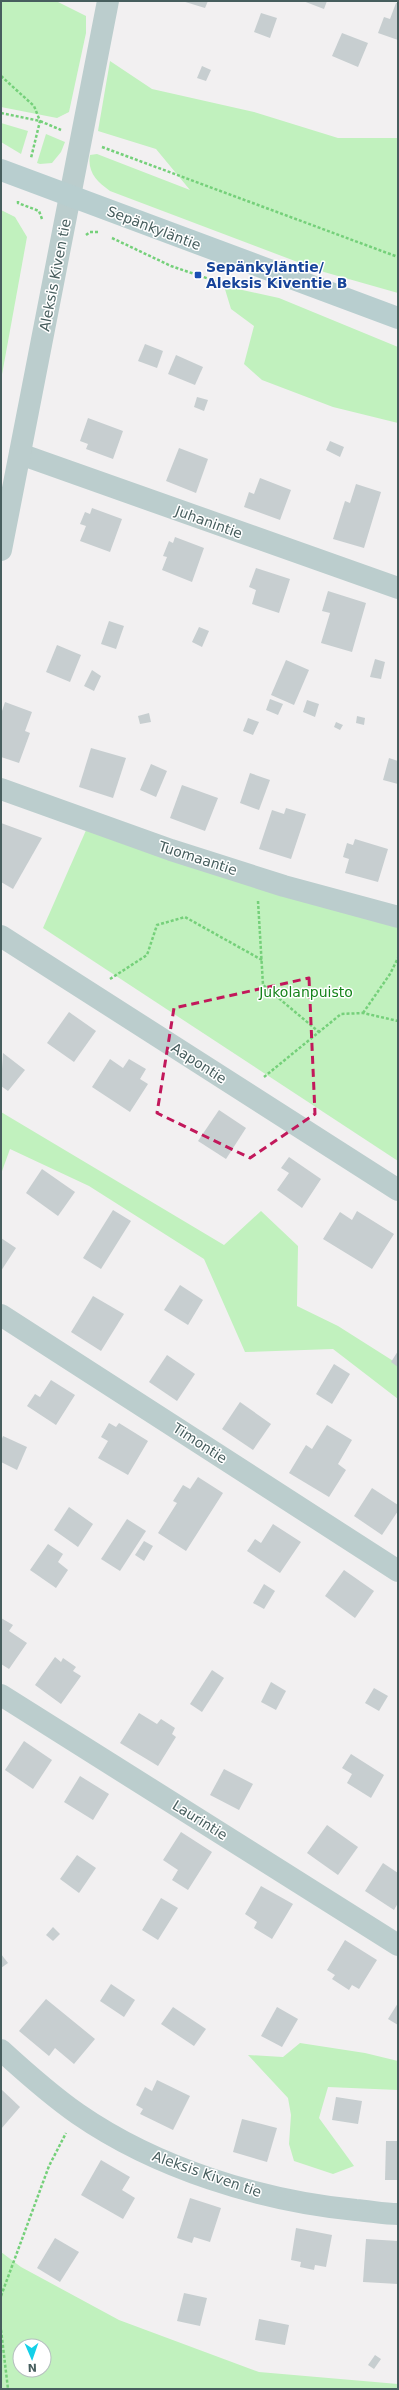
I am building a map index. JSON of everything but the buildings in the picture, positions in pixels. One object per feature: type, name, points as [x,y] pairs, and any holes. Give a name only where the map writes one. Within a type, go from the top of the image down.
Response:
[{"type":"main road","name":"Sepänkyläntie","points":[[1,170],[398,318]]},
{"type":"street","name":"Aleksis Kiven tie","points":[[1,550],[64,233],[80,138],[108,1]]},
{"type":"street","name":"Juhanintie","points":[[20,454],[398,588]]},
{"type":"street","name":"Tuomaantie","points":[[1,789],[171,850],[253,876],[398,917]]},
{"type":"street","name":"Aapontie","points":[[1,936],[398,1190]]},
{"type":"street","name":"Timontie","points":[[1,1315],[398,1571]]},
{"type":"street","name":"Laurintie","points":[[1,1695],[398,1946]]},
{"type":"street","name":"Aleksis Kiven tie","points":[[1,2050],[77,2114],[118,2139],[166,2162],[222,2182],[266,2195],[316,2206],[398,2214]]},
{"type":"path","points":[[1,76],[34,106],[40,121]]},
{"type":"path","points":[[1,113],[40,121],[80,138],[398,257]]},
{"type":"path","points":[[64,233],[82,237],[90,232],[99,232],[170,266],[221,283]]},
{"type":"path","points":[[253,876],[260,915],[263,985],[319,1032]]},
{"type":"path","points":[[106,982],[147,955],[157,924],[185,917],[262,960]]},
{"type":"path","points":[[363,1013],[390,974],[398,958]]},
{"type":"path","points":[[260,1080],[341,1014],[363,1013],[398,1021]]},
{"type":"path","points":[[1,2296],[49,2166],[77,2114]]},
{"type":"path","points":[[1,2330],[8,2389]]},
{"type":"highlighted area","points":[[309,978],[315,1114],[250,1158],[157,1113],[174,1008]]},
{"type":"green space","points":[[1,1],[56,1],[86,16],[86,33],[69,112],[57,118],[1,107]]},
{"type":"green space","points":[[110,61],[152,89],[254,112],[338,138],[398,138],[398,293],[324,272],[105,188],[94,176],[90,167],[90,155],[97,154],[190,190],[156,149],[98,131]]},
{"type":"green space","points":[[1,123],[28,131],[21,154],[1,142]]},
{"type":"green space","points":[[46,134],[65,142],[61,152],[52,163],[40,164],[37,163]]},
{"type":"green space","points":[[1,210],[15,217],[27,237],[1,380]]},
{"type":"green space","points":[[224,286],[279,298],[398,347],[398,423],[333,407],[262,380],[244,364],[254,326],[231,309]]},
{"type":"green space","name":"Jukolanpuisto","points":[[87,828],[398,927],[398,1161],[43,928]]},
{"type":"green space","points":[[1,1112],[224,1245],[261,1211],[298,1246],[297,1306],[338,1326],[398,1364],[398,1399],[333,1349],[245,1352],[204,1259],[89,1186],[10,1149],[1,1174]]},
{"type":"green space","points":[[300,2043],[365,2053],[398,2061],[398,2090],[328,2087],[319,2118],[354,2166],[333,2174],[294,2161],[289,2144],[291,2115],[288,2098],[248,2055],[283,2057]]},
{"type":"green space","points":[[1,2252],[21,2267],[119,2320],[259,2372],[398,2384],[398,2389],[1,2389]]},
{"type":"place","name":"Sepänkyläntie/ Aleksis Kiventie B","points":[[198,275]]}]
